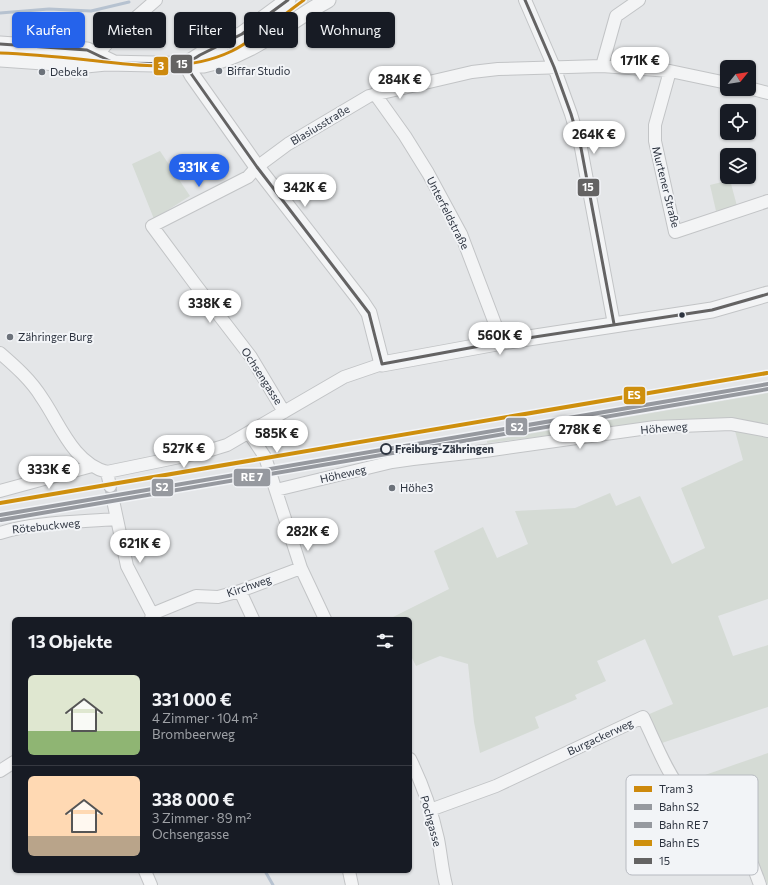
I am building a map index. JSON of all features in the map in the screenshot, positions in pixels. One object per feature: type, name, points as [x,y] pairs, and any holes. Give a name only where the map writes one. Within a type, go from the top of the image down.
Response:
[{"type":"street","points":[[86,65],[98,54],[109,40],[156,0]]},
{"type":"street","points":[[186,64],[200,55],[242,34],[288,0]]},
{"type":"street","points":[[0,59],[86,65],[114,63],[204,65],[217,62],[251,49],[327,0]]},
{"type":"street","points":[[525,0],[554,67],[571,114],[581,148],[614,324]]},
{"type":"street","points":[[602,66],[616,16],[639,0]]},
{"type":"street","points":[[0,44],[88,50],[114,63]]},
{"type":"street","points":[[186,64],[196,81],[257,167],[361,301],[368,313],[382,364]]},
{"type":"street","name":"Blasiusstraße","points":[[152,226],[248,177],[257,167],[307,132],[375,94],[472,72],[498,69],[602,66],[670,71],[720,82]]},
{"type":"street","name":"Murtener Straße","points":[[670,71],[655,125],[654,141],[675,232],[768,201]]},
{"type":"street","points":[[756,90],[768,94]]},
{"type":"street","name":"Unterfeldstraße","points":[[375,94],[405,136],[428,172],[461,234],[502,342]]},
{"type":"street","name":"Ochsengasse","points":[[152,226],[250,357],[284,412]]},
{"type":"street","points":[[0,353],[28,379],[42,398],[66,438],[92,466],[107,472],[204,452],[227,445],[344,377],[382,364],[502,342],[712,310],[768,294]]},
{"type":"street","name":"Höheweg","points":[[276,490],[341,474],[413,459],[485,451],[655,427],[731,424],[768,431]]},
{"type":"street","points":[[249,433],[265,456],[301,568],[324,617]]},
{"type":"street","points":[[0,491],[92,466]]},
{"type":"street","points":[[107,472],[110,486]]},
{"type":"street","points":[[114,505],[127,566],[152,616]]},
{"type":"street","name":"Rötebuckweg","points":[[0,533],[11,529],[116,519]]},
{"type":"street","name":"Kirchweg","points":[[152,616],[196,596],[218,597],[240,591],[301,568]]},
{"type":"street","points":[[240,591],[252,617]]},
{"type":"street","name":"Burgackerweg","points":[[430,810],[496,786],[643,717],[672,775]]},
{"type":"street","name":"Pochgasse","points":[[412,762],[416,769],[430,810],[446,885]]},
{"type":"street","points":[[0,770],[12,763]]},
{"type":"street","points":[[146,873],[151,885]]},
{"type":"street","points":[[349,873],[352,885]]},
{"type":"street","name":"Burgackerweg","points":[[756,875],[760,885]]},
{"type":"shaded area","points":[[291,0],[310,0],[293,12],[274,12]]},
{"type":"shaded area","points":[[244,33],[244,45],[219,59],[225,48],[236,48],[236,39]]},
{"type":"shaded area","points":[[160,151],[190,196],[154,219],[132,164]]},
{"type":"shaded area","points":[[720,182],[720,184],[731,184],[737,206],[716,211],[710,185]]},
{"type":"shaded area","points":[[768,393],[768,599],[718,616],[733,656],[768,645],[768,707],[662,743],[647,715],[673,704],[645,639],[597,661],[606,681],[575,695],[577,699],[535,717],[539,728],[480,753],[474,722],[468,664],[440,656],[416,666],[412,658],[412,617],[393,617],[449,589],[434,551],[483,527],[497,558],[528,544],[515,511],[575,508],[610,493],[616,506],[640,496],[672,564],[705,548],[681,488],[743,460],[732,420],[654,423],[487,443],[487,441]]},
{"type":"shaded area","points":[[768,753],[768,885],[758,864],[758,775],[705,775]]},
{"type":"waterway","points":[[0,13],[49,9],[91,11],[129,2]]},
{"type":"waterway","points":[[266,873],[273,885]]},
{"type":"tunnel","points":[[110,486],[114,505]]},
{"type":"tram line","name":"3","points":[[0,53],[143,66],[197,63],[215,58],[242,46],[304,0]]},
{"type":"rail line","name":"ES","points":[[0,503],[767,373]]},
{"type":"rail line","name":"S2","points":[[0,515],[768,384]]},
{"type":"transit line","name":"15","points":[[0,44],[87,50],[114,63],[186,64],[200,55],[242,34],[288,0]]},
{"type":"transit line","name":"15","points":[[525,0],[554,67],[571,114],[581,148],[614,324]]},
{"type":"transit line","name":"15","points":[[186,64],[192,75],[257,167],[369,313],[382,364]]},
{"type":"transit line","name":"15","points":[[382,364],[502,342],[712,310],[768,294]]},
{"type":"transit line","points":[[1,520],[768,389]]},
{"type":"place","name":"Biffar Studio","points":[[219,71]]},
{"type":"place","name":"Debeka","points":[[42,72]]},
{"type":"place","name":"Zähringer Burg","points":[[10,337]]},
{"type":"place","name":"Freiburg-Zähringen","points":[[386,449]]},
{"type":"place","name":"Höhe3","points":[[392,488]]}]
